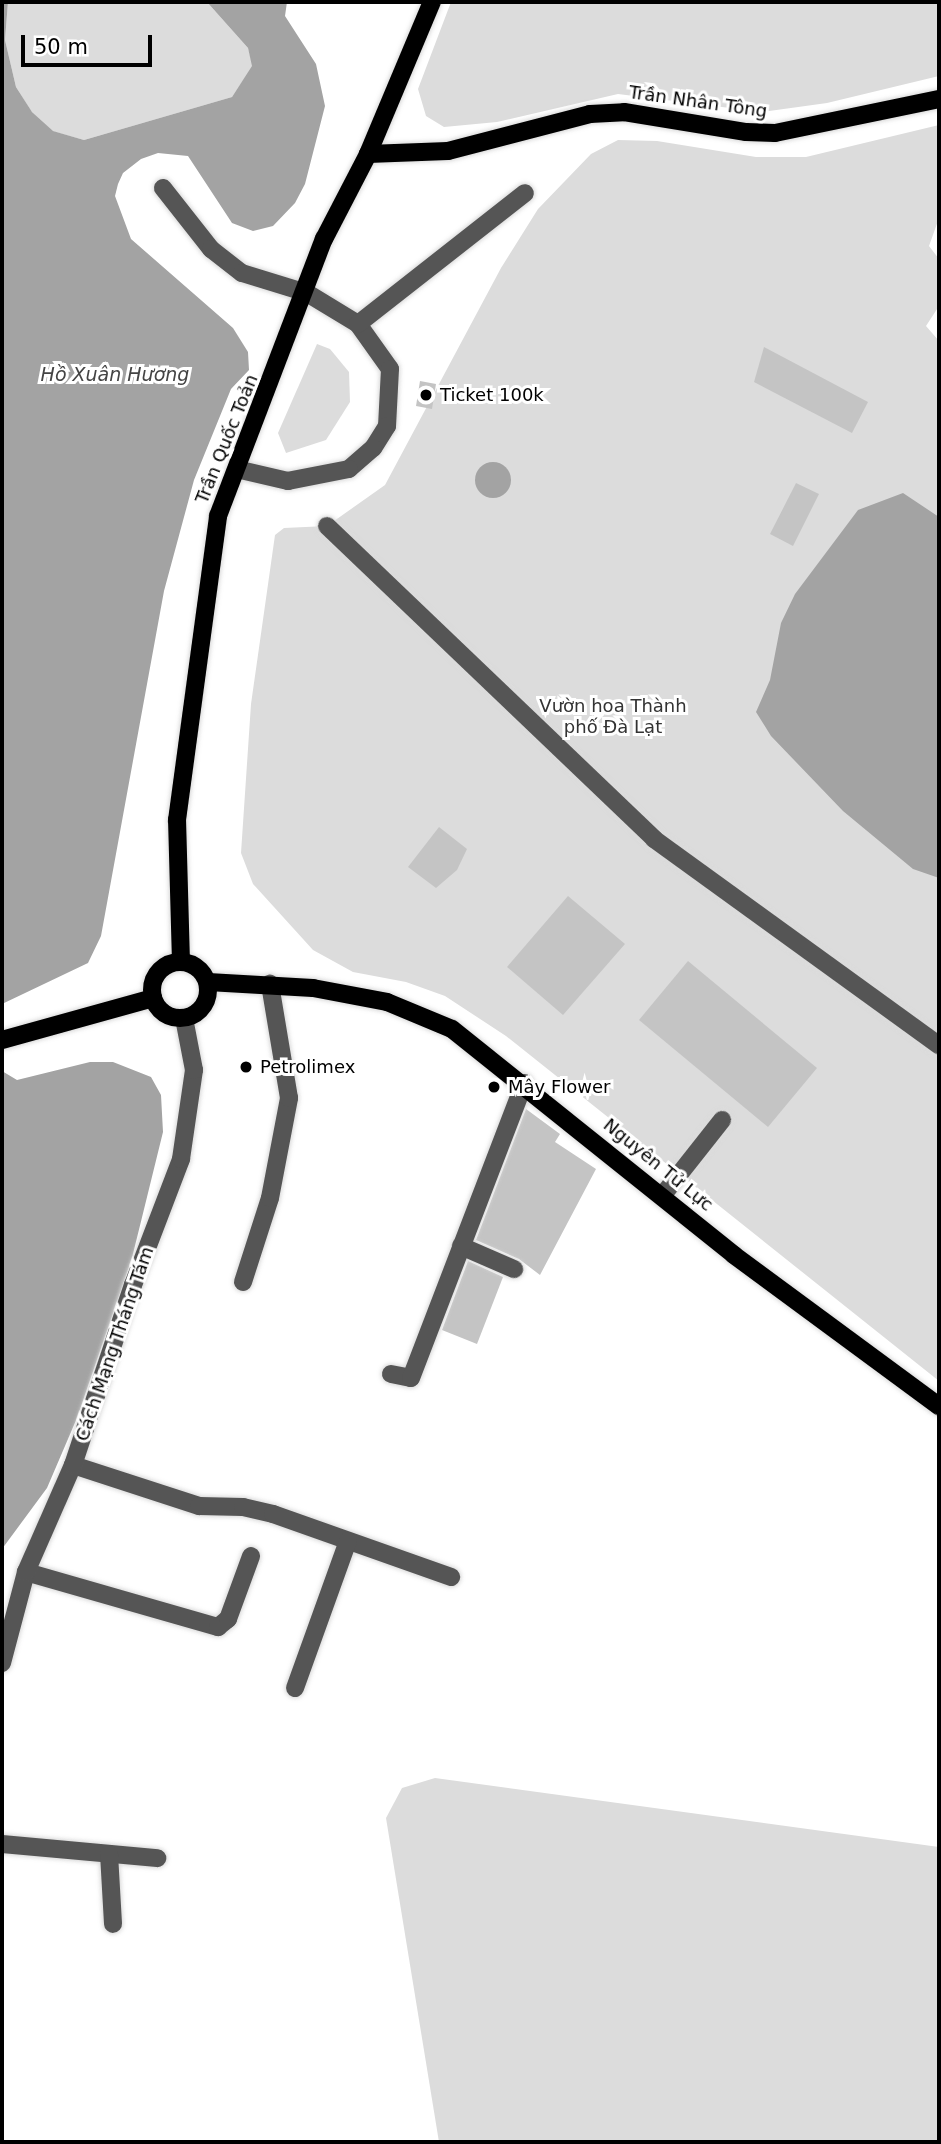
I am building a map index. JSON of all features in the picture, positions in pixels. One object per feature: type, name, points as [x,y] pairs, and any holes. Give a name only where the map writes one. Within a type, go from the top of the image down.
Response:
[{"type":"main road","name":"Trần Quốc Toản","points":[[181,962],[177,820],[187,727],[218,516],[307,293],[324,239],[368,154],[432,2]]},
{"type":"main road","name":"Trần Nhân Tông","points":[[368,154],[448,151],[590,114],[624,112],[746,132],[775,133],[939,99]]},
{"type":"main road","points":[[181,962],[198,968],[208,982],[204,1006],[184,1018],[162,1012],[153,998],[158,973],[181,962]]},
{"type":"main road","name":"Nguyên Tử Lực","points":[[208,982],[270,984],[387,1002],[422,1014],[452,1029],[524,1083],[794,1301],[939,1406]]},
{"type":"main road","points":[[2,1040],[153,998]]},
{"type":"street","points":[[163,188],[211,249],[242,273],[307,293],[358,324],[390,369],[387,426],[373,448],[349,469],[288,481],[236,469]]},
{"type":"street","points":[[358,324],[525,194]]},
{"type":"street","points":[[327,526],[654,839],[939,1045]]},
{"type":"street","points":[[243,1282],[282,1152],[289,1098],[270,984]]},
{"type":"street","name":"Cách Mạng Tháng Tám","points":[[2,1663],[26,1572],[73,1465],[133,1285],[181,1159],[194,1070],[184,1018]]},
{"type":"street","points":[[391,1374],[411,1378],[524,1083]]},
{"type":"street","points":[[662,1196],[722,1120]]},
{"type":"street","points":[[461,1246],[514,1269]]},
{"type":"street","points":[[73,1465],[199,1506],[253,1509],[451,1577]]},
{"type":"street","points":[[295,1688],[348,1541]]},
{"type":"street","points":[[26,1572],[218,1627],[228,1619],[251,1556]]},
{"type":"street","points":[[2,1844],[157,1858]]},
{"type":"street","points":[[109,1854],[113,1924]]},
{"type":"green space","points":[[8,2],[207,2],[248,48],[253,66],[232,97],[84,140],[52,131],[31,111],[16,87],[5,40]]},
{"type":"green space","points":[[451,2],[939,2],[939,76],[827,103],[762,112],[618,94],[497,122],[444,127],[426,116],[418,89]]},
{"type":"green space","name":"Vườn hoa Thành phố Đà Lạt","points":[[939,125],[939,218],[929,246],[939,259],[939,306],[926,326],[939,341],[939,1381],[506,1036],[445,996],[406,982],[353,972],[313,950],[253,884],[241,853],[251,704],[275,535],[284,528],[327,526],[385,485],[501,268],[538,209],[591,154],[618,140],[657,141],[756,157],[806,157]]},
{"type":"green space","points":[[317,344],[330,349],[349,372],[350,402],[326,440],[286,453],[278,433]]},
{"type":"green space","points":[[435,1778],[939,1847],[939,2142],[439,2142],[386,1818],[402,1788]]},
{"type":"water","name":"Hồ Xuân Hương","points":[[2,2],[8,2],[5,40],[16,87],[32,112],[53,131],[84,140],[232,97],[252,66],[248,48],[207,2],[287,2],[285,16],[316,64],[325,106],[305,184],[295,203],[273,226],[253,231],[232,223],[188,156],[158,153],[141,159],[123,173],[118,184],[115,196],[131,239],[233,328],[248,352],[249,370],[231,389],[194,480],[164,591],[101,936],[88,963],[2,1004]]},
{"type":"water","points":[[493,462],[506,467],[511,480],[506,493],[493,498],[480,493],[475,480],[480,467]]},
{"type":"water","points":[[903,493],[939,517],[939,878],[913,869],[843,811],[771,736],[756,712],[770,680],[781,623],[795,594],[858,510]]},
{"type":"water","points":[[90,1062],[113,1062],[151,1077],[161,1095],[163,1132],[132,1258],[77,1418],[47,1488],[2,1549],[2,1071],[17,1080]]},
{"type":"building","points":[[764,347],[868,402],[852,433],[754,382]]},
{"type":"building","name":"Ticket 100k","points":[[420,381],[436,384],[432,409],[416,406]]},
{"type":"building","points":[[796,483],[819,494],[793,546],[770,534]]},
{"type":"building","points":[[439,827],[467,849],[457,870],[436,888],[408,867]]},
{"type":"building","points":[[568,896],[625,944],[563,1015],[507,967]]},
{"type":"building","points":[[688,961],[817,1068],[768,1127],[639,1020]]},
{"type":"building","points":[[526,1109],[560,1134],[555,1142],[596,1169],[540,1275],[519,1259],[476,1240]]},
{"type":"building","points":[[468,1261],[503,1277],[477,1344],[442,1330]]},
{"type":"place","name":"Ticket 100k","points":[[426,395]]},
{"type":"place","name":"Petrolimex","points":[[246,1067]]},
{"type":"place","name":"Mây Flower","points":[[494,1087]]}]
